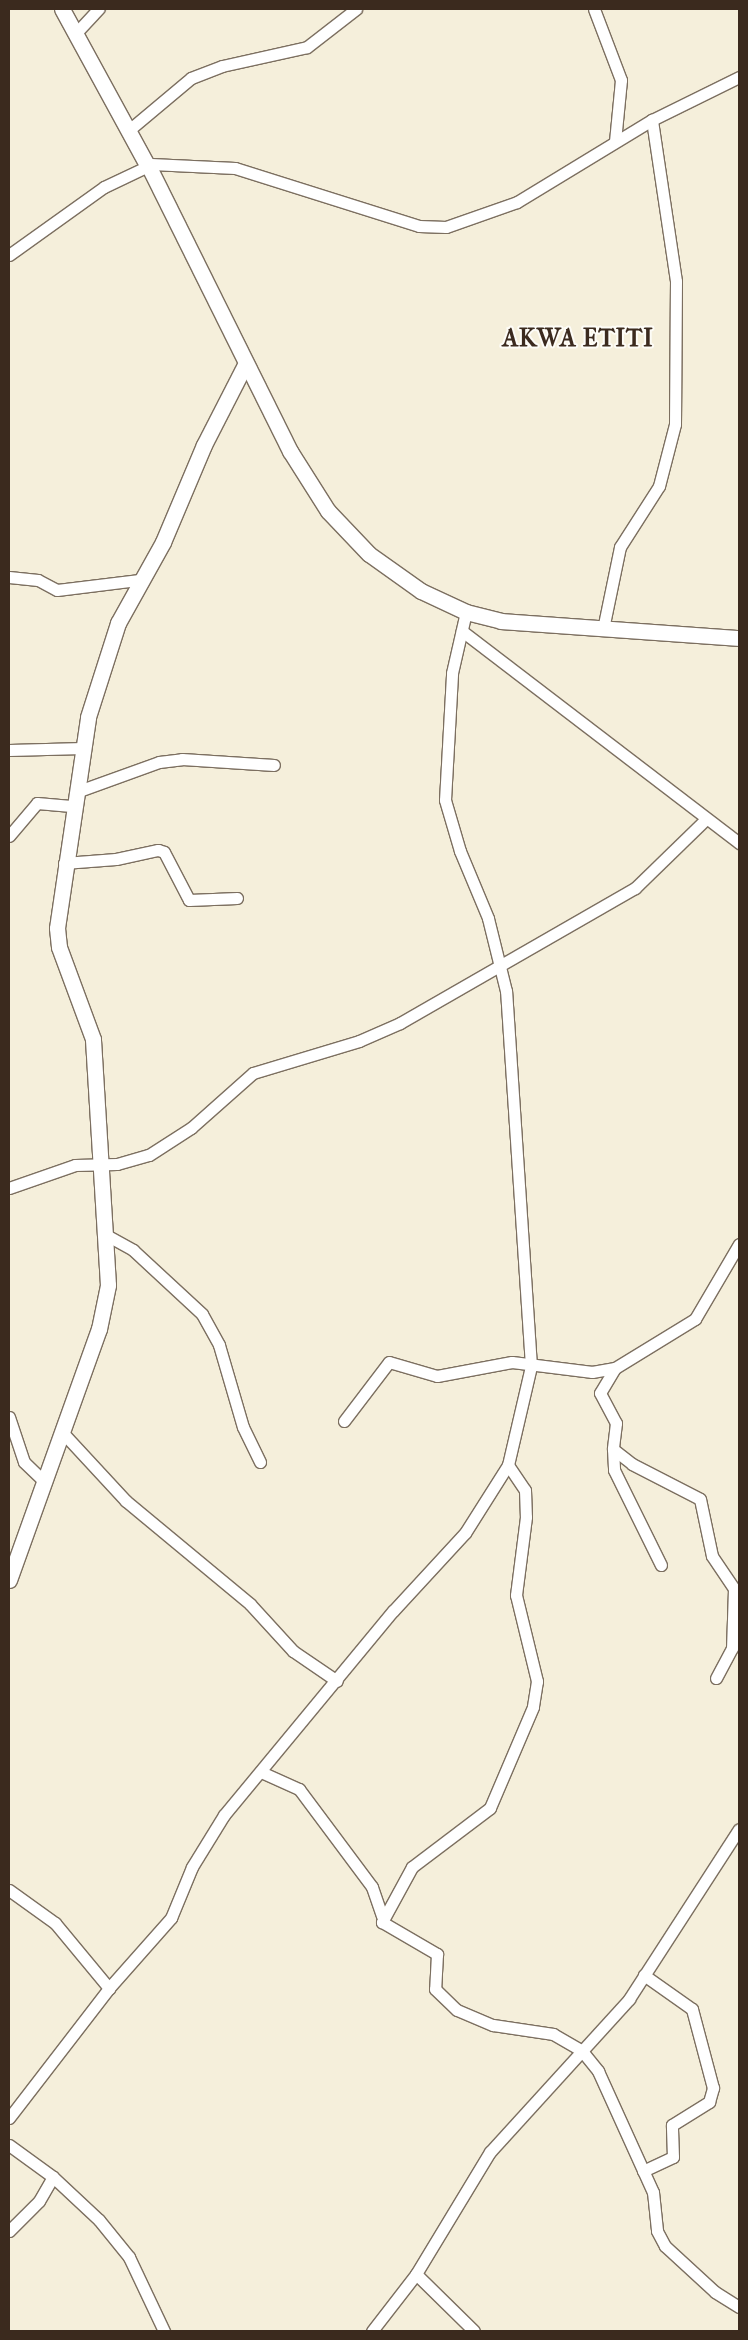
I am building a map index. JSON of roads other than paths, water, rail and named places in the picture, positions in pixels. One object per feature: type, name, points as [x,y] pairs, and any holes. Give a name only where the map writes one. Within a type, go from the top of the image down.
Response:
[{"type":"main road","points":[[62,9],[148,166],[245,364],[310,486],[347,535],[397,576],[466,612],[529,624],[739,638]]},
{"type":"main road","points":[[9,1580],[63,1434],[105,1306],[108,1236],[93,1039],[58,946],[64,863],[94,686],[139,580],[163,542],[245,364]]},
{"type":"street","points":[[76,33],[98,9]]},
{"type":"street","points":[[129,130],[198,75],[307,47],[356,9]]},
{"type":"street","points":[[594,9],[622,80],[615,141]]},
{"type":"street","points":[[9,255],[104,187],[148,166],[252,172],[432,228],[517,202],[652,120],[739,77]]},
{"type":"street","points":[[603,629],[620,547],[660,486],[676,424],[676,281],[652,120]]},
{"type":"street","points":[[9,577],[38,580],[57,590],[139,580]]},
{"type":"street","points":[[9,2118],[109,1988],[171,1918],[206,1842],[393,1611],[465,1533],[508,1465],[531,1366],[506,990],[500,963],[445,800],[452,682],[466,612]]},
{"type":"street","points":[[462,631],[705,820],[739,843]]},
{"type":"street","points":[[9,750],[83,748]]},
{"type":"street","points":[[9,836],[37,803],[75,799],[159,762],[182,759],[274,765]]},
{"type":"street","points":[[9,1188],[75,1165],[103,1165],[149,1155],[191,1128],[252,1073],[374,1035],[635,888],[705,820]]},
{"type":"street","points":[[64,863],[116,859],[158,850],[164,852],[189,900],[237,898]]},
{"type":"street","points":[[108,1236],[133,1250],[202,1314],[219,1345],[239,1414],[260,1462]]},
{"type":"street","points":[[344,1421],[389,1362],[436,1376],[488,1364],[592,1372],[615,1368],[695,1319],[739,1244]]},
{"type":"street","points":[[615,1368],[600,1393],[616,1423],[613,1449],[614,1470],[661,1565]]},
{"type":"street","points":[[9,1417],[24,1462],[45,1482]]},
{"type":"street","points":[[63,1434],[126,1501],[250,1604],[294,1651],[337,1681]]},
{"type":"street","points":[[613,1449],[650,1474],[693,1493],[705,1509],[712,1556],[734,1589],[732,1648],[716,1678]]},
{"type":"street","points":[[382,1916],[412,1867],[490,1808],[533,1706],[537,1681],[516,1595],[526,1517],[525,1490],[508,1465]]},
{"type":"street","points":[[261,1772],[299,1789],[372,1887],[384,1927],[438,1954],[435,1989],[457,2010],[492,2025],[553,2034],[582,2051],[598,2071],[653,2192],[657,2231],[666,2246],[715,2292],[739,2307]]},
{"type":"street","points":[[372,2331],[416,2274],[479,2167],[582,2051],[608,2026],[644,1975],[739,1829]]},
{"type":"street","points":[[9,1890],[55,1922],[109,1988]]},
{"type":"street","points":[[643,2171],[673,2157],[672,2125],[709,2102],[713,2088],[692,2009],[644,1975]]},
{"type":"street","points":[[9,2146],[53,2177],[99,2220],[129,2257],[164,2331]]},
{"type":"street","points":[[9,2231],[39,2201],[53,2177]]},
{"type":"street","points":[[416,2274],[474,2331]]},
{"type":"district","name":"AKWA ETITI","points":[[578,339]]}]
